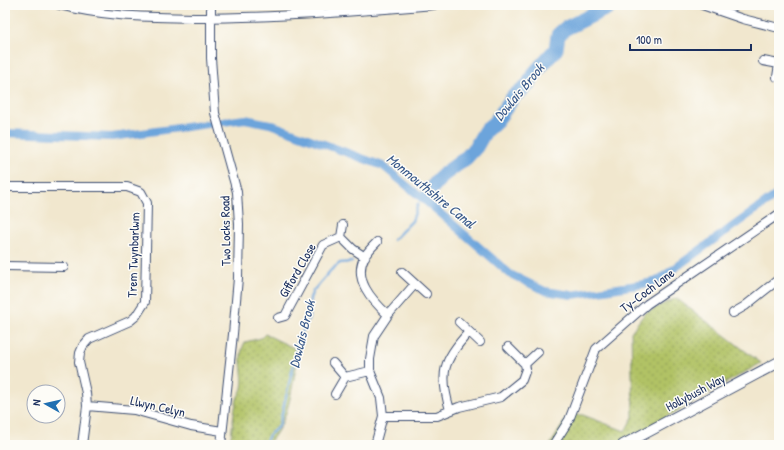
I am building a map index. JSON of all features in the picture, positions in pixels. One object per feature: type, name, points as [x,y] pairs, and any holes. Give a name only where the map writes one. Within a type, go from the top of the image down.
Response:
[{"type":"street","points":[[59,5],[118,16],[211,18],[301,16],[434,5]]},
{"type":"street","name":"Two Locks Road","points":[[211,5],[212,74],[216,115],[237,192],[239,224],[234,320],[221,445]]},
{"type":"street","points":[[702,5],[743,19],[779,28]]},
{"type":"street","points":[[764,61],[779,64],[777,77]]},
{"type":"street","name":"Trem Twynbarlwm","points":[[5,187],[127,187],[141,192],[145,197],[147,210],[145,302],[136,316],[130,321],[89,339],[83,346],[79,362],[86,393],[87,406],[82,445]]},
{"type":"street","name":"Ty-Coch Lane","points":[[553,445],[570,420],[596,349],[648,304],[779,214]]},
{"type":"street","points":[[343,225],[341,237],[353,249],[365,257]]},
{"type":"street","name":"Gifford Close","points":[[278,318],[285,316],[323,246],[341,237]]},
{"type":"street","points":[[377,242],[365,257],[362,279],[365,289],[372,299],[388,315]]},
{"type":"street","points":[[5,266],[64,267]]},
{"type":"street","points":[[402,272],[426,294]]},
{"type":"street","points":[[733,313],[745,306],[779,279]]},
{"type":"street","points":[[375,445],[383,416],[381,398],[370,371],[370,359],[374,336],[388,315],[415,284]]},
{"type":"street","points":[[459,322],[480,342]]},
{"type":"street","points":[[450,410],[443,381],[444,369],[447,359],[454,348],[469,332]]},
{"type":"street","points":[[383,416],[437,416],[450,410],[493,400],[508,393],[522,380],[526,374],[525,364],[508,347]]},
{"type":"street","points":[[525,364],[538,352]]},
{"type":"street","name":"Hollybush Way","points":[[623,445],[779,362]]},
{"type":"street","points":[[332,363],[346,377]]},
{"type":"street","points":[[335,394],[346,377],[370,371]]},
{"type":"street","name":"Llwyn Celyn","points":[[87,406],[134,410],[191,426],[222,431]]},
{"type":"green space","points":[[676,298],[761,363],[617,445],[550,445],[569,414],[583,415],[625,431],[633,417],[631,332],[645,313]]},
{"type":"green space","points":[[265,334],[300,351],[290,401],[282,423],[267,445],[230,445],[237,398],[243,382],[241,360],[242,348],[245,342],[261,338]]},
{"type":"waterway","name":"Dowlais Brook","points":[[429,191],[443,175],[466,158],[476,147],[485,131],[496,121],[514,96],[529,84],[533,75],[556,49],[558,35],[566,28],[613,5]]},
{"type":"waterway","name":"Monmouthshire Canal","points":[[5,133],[112,137],[245,119],[270,124],[383,166],[510,274],[545,291],[572,295],[657,281],[779,193]]},
{"type":"waterway","name":"Dowlais Brook","points":[[393,240],[412,221],[418,204]]},
{"type":"waterway","name":"Dowlais Brook","points":[[264,445],[269,435],[279,426],[296,355],[296,346],[309,317],[310,298],[313,291],[331,270],[340,263],[352,262]]}]
